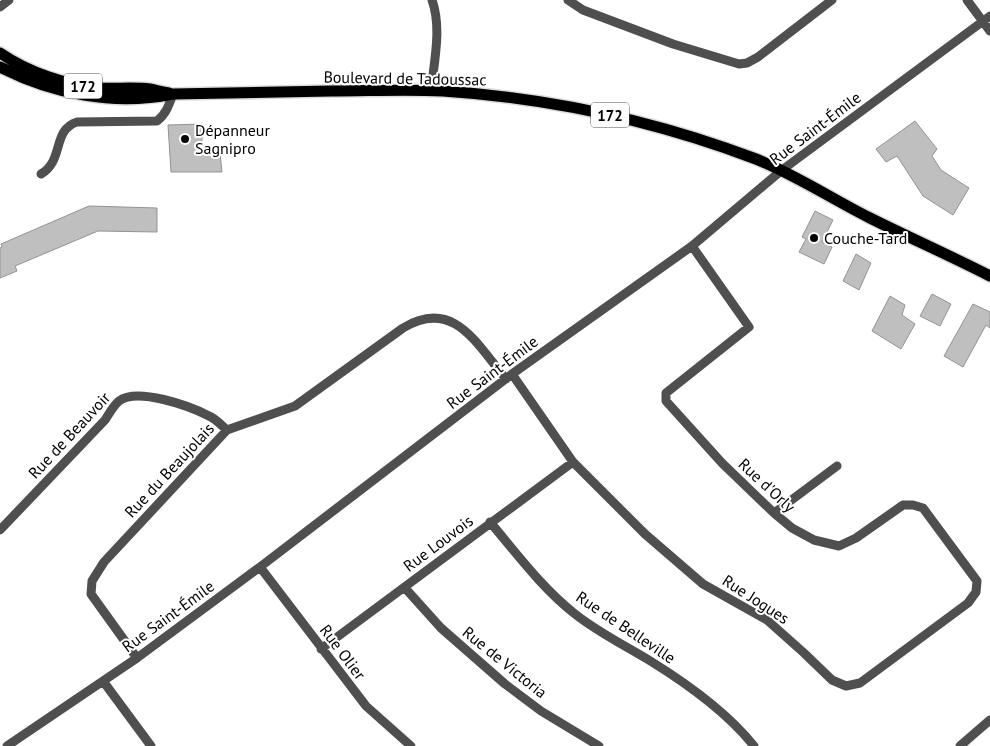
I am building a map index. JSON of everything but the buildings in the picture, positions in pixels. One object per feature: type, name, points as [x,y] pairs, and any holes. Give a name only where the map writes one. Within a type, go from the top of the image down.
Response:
[{"type":"main road","name":"Boulevard de Tadoussac","points":[[0,53],[52,78],[75,84],[99,88],[150,89],[173,94]]},
{"type":"main road","name":"Boulevard de Tadoussac","points":[[0,67],[22,78],[47,87],[69,94],[95,98],[152,99],[173,94],[431,91],[521,99],[580,108],[696,138],[782,170],[870,218],[990,276]]},
{"type":"street","points":[[0,7],[9,0]]},
{"type":"street","points":[[431,91],[436,18],[432,0]]},
{"type":"street","points":[[568,0],[583,10],[673,44],[739,64],[747,63],[758,57],[832,0]]},
{"type":"street","points":[[967,0],[986,19],[990,31]]},
{"type":"street","name":"Rue Saint-Émile","points":[[7,746],[137,658],[260,567],[509,377],[692,246],[782,170],[986,19]]},
{"type":"street","points":[[41,174],[47,171],[55,160],[63,132],[70,124],[77,122],[157,121],[167,110],[173,94]]},
{"type":"street","name":"Rue d'Orly","points":[[692,246],[749,327],[666,393],[666,401],[722,463],[774,513],[792,528],[814,540],[839,546],[856,538],[903,505],[913,505],[923,508],[953,549]]},
{"type":"street","name":"Rue du Beaujolais","points":[[137,658],[91,594],[92,581],[104,562],[227,430],[295,406],[412,322],[429,318],[448,319],[456,323],[467,332],[509,377]]},
{"type":"street","name":"Rue Jogues","points":[[509,377],[573,462],[645,534],[704,584],[766,620],[804,652],[832,680],[846,686],[860,683],[968,603],[976,592],[977,581],[970,569],[953,549]]},
{"type":"street","name":"Rue de Beauvoir","points":[[0,530],[105,420],[118,402],[124,399],[143,396],[165,400],[210,416],[227,430]]},
{"type":"street","name":"Rue Louvois","points":[[322,648],[573,462]]},
{"type":"street","points":[[774,513],[837,466]]},
{"type":"street","name":"Rue de Belleville","points":[[490,522],[536,578],[575,614],[653,662],[689,688],[722,713],[744,733],[754,746]]},
{"type":"street","name":"Rue Olier","points":[[260,567],[366,706],[412,746]]},
{"type":"street","name":"Rue de Victoria","points":[[405,588],[441,628],[505,684],[541,711],[599,746]]},
{"type":"street","points":[[103,681],[151,746]]},
{"type":"street","points":[[960,746],[990,720]]},
{"type":"place","name":"Dépanneur Sagnipro","points":[[185,139]]},
{"type":"place","name":"Couche-Tard","points":[[814,238]]}]
